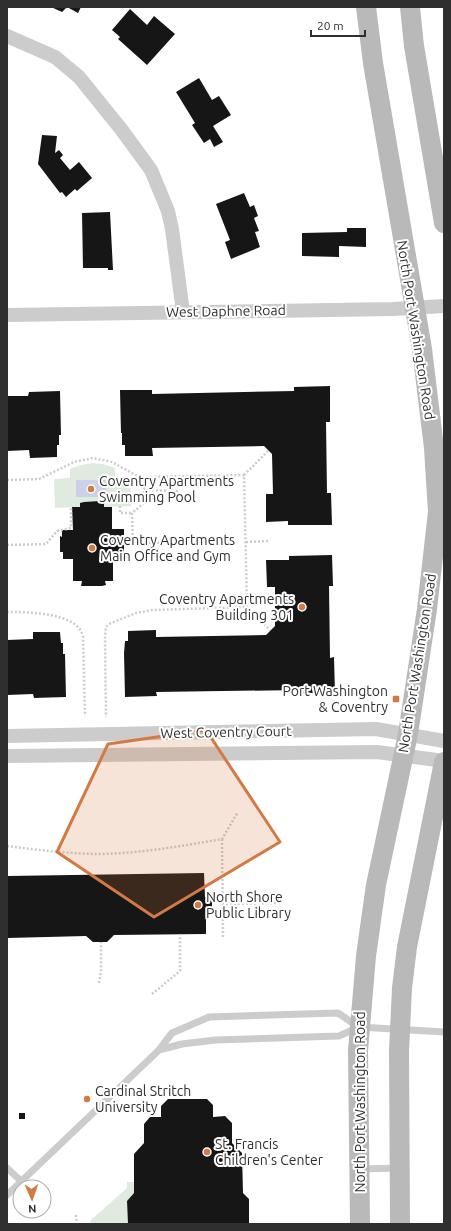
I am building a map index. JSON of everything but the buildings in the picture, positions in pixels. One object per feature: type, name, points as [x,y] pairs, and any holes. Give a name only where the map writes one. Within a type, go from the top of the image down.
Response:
[{"type":"main road","name":"North Port Washington Road","points":[[360,1224],[359,1027],[366,956],[376,885],[408,734],[428,602],[438,512],[434,448],[422,349],[372,63],[366,7]]},
{"type":"main road","points":[[410,7],[444,223]]},
{"type":"main road","points":[[400,1224],[399,1029],[408,947],[444,762]]},
{"type":"street","points":[[7,36],[55,57],[79,77],[121,129],[151,170],[168,210],[183,312]]},
{"type":"street","name":"West Daphne Road","points":[[7,315],[415,308],[444,306]]},
{"type":"street","name":"West Coventry Court","points":[[7,736],[376,728],[444,741]]},
{"type":"street","name":"West Coventry Court","points":[[7,756],[377,752],[444,762]]},
{"type":"lane","points":[[24,1179],[159,1050],[172,1033],[209,1017],[338,1013],[359,1027]]},
{"type":"lane","points":[[159,1050],[182,1044],[215,1040],[339,1036],[359,1027],[444,1032]]},
{"type":"lane","points":[[7,1168],[20,1179]]},
{"type":"lane","points":[[359,1169],[399,1168]]},
{"type":"path","points":[[7,480],[39,479],[74,462],[93,458],[112,462],[139,477],[244,475],[268,451]]},
{"type":"path","points":[[244,475],[247,607],[270,630]]},
{"type":"path","points":[[120,506],[120,514],[132,513],[144,503],[144,477]]},
{"type":"path","points":[[144,490],[179,492]]},
{"type":"path","points":[[7,545],[46,544],[57,530],[71,528],[71,507]]},
{"type":"path","points":[[132,513],[133,543]]},
{"type":"path","points":[[246,542],[270,541]]},
{"type":"path","points":[[125,544],[208,542]]},
{"type":"path","points":[[106,717],[105,636],[106,627],[109,624],[136,613],[152,610],[247,607]]},
{"type":"path","points":[[7,612],[42,613],[67,620],[78,626],[83,637],[85,716]]},
{"type":"path","points":[[222,939],[222,839],[238,812]]},
{"type":"path","points":[[7,846],[99,854],[165,849],[222,839]]},
{"type":"path","points":[[222,904],[281,903]]},
{"type":"path","points":[[152,994],[180,971],[180,934]]},
{"type":"path","points":[[99,983],[101,971],[101,942]]},
{"type":"path","points":[[76,1215],[77,1224]]},
{"type":"highlighted area","points":[[206,730],[280,842],[154,917],[57,852],[108,744]]},
{"type":"green space","points":[[93,463],[103,464],[115,468],[115,477],[130,477],[131,506],[104,507],[104,503],[89,502],[80,503],[80,507],[55,508],[54,479],[70,478],[70,469]]},
{"type":"green space","points":[[127,1182],[134,1182],[134,1193],[127,1201],[128,1224],[90,1224],[91,1220],[127,1188]]},
{"type":"water","name":"Coventry Apartments Swimming Pool","points":[[76,480],[106,480],[107,497],[76,497]]},
{"type":"place","name":"Coventry Apartments Swimming Pool","points":[[91,489]]},
{"type":"place","name":"Coventry Apartments Main Office and Gym","points":[[92,548]]},
{"type":"place","name":"Coventry Apartments Building 301","points":[[302,607]]},
{"type":"place","name":"Port Washington & Coventry","points":[[396,699]]},
{"type":"place","name":"North Shore Public Library","points":[[198,905]]},
{"type":"place","name":"Cardinal Stritch University","points":[[87,1099]]},
{"type":"place","name":"St. Francis Children's Center","points":[[207,1152]]}]
